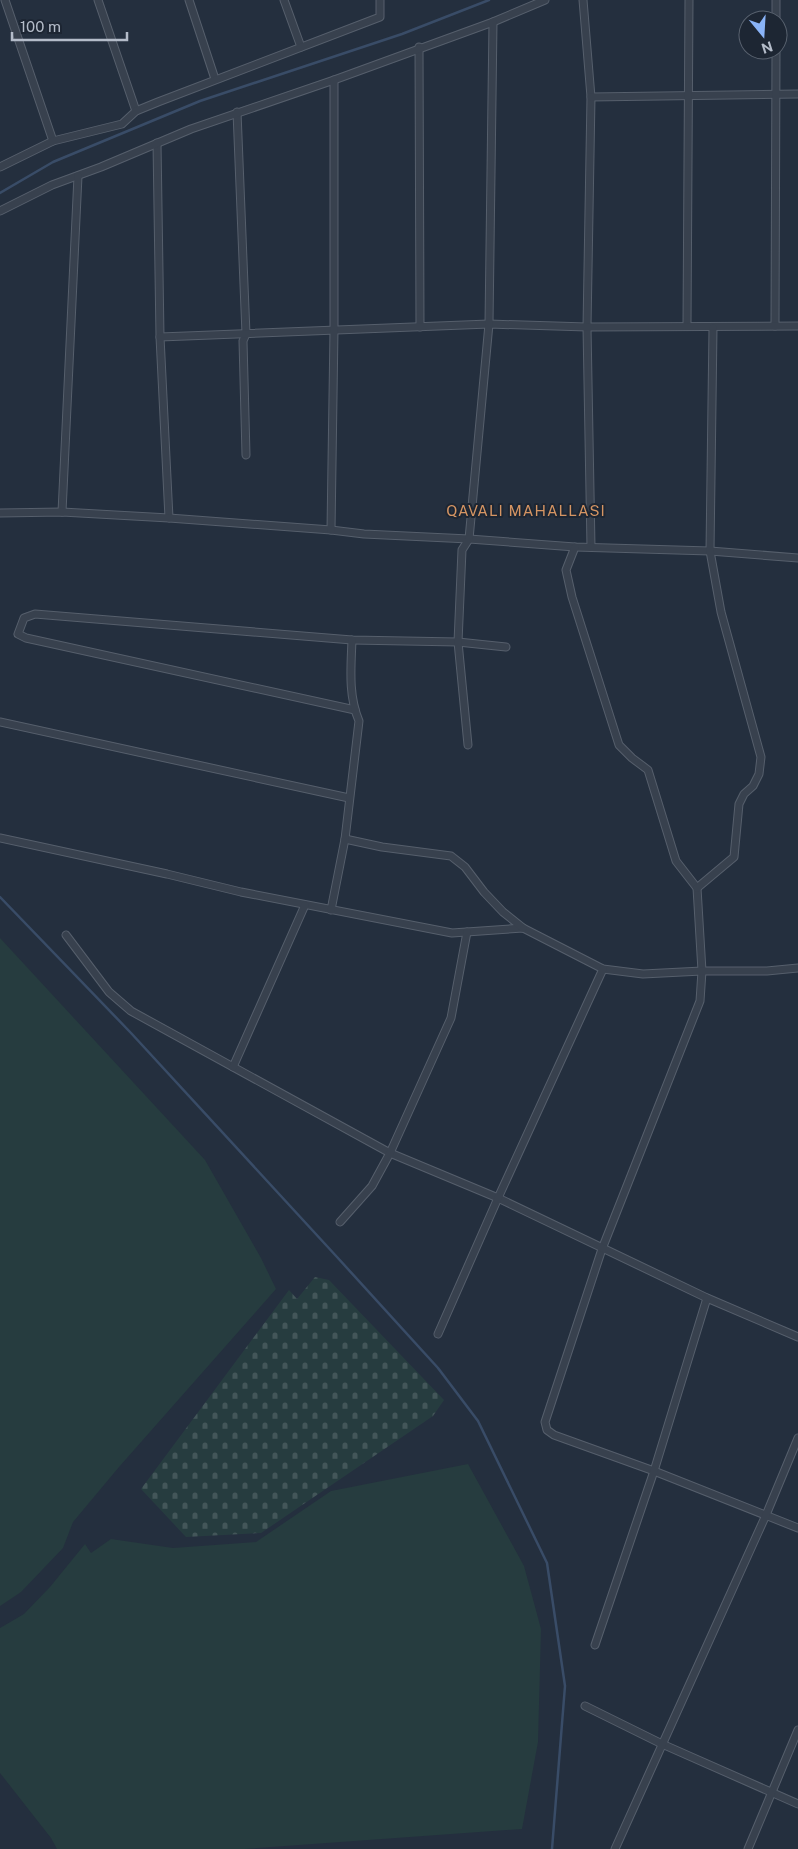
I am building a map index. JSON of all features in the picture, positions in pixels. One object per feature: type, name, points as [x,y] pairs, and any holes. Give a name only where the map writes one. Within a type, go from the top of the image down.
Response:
[{"type":"street","points":[[5,0],[53,141]]},
{"type":"street","points":[[98,0],[136,111]]},
{"type":"street","points":[[189,0],[216,79]]},
{"type":"street","points":[[284,0],[301,47]]},
{"type":"street","points":[[0,167],[53,141],[122,124],[136,111],[380,17],[380,0]]},
{"type":"street","points":[[0,211],[52,185],[156,143],[237,112],[334,80],[419,47],[492,22],[545,0]]},
{"type":"street","points":[[583,0],[591,97],[588,327],[590,547]]},
{"type":"street","points":[[687,326],[689,0]]},
{"type":"street","points":[[468,745],[458,642],[462,550],[469,539],[489,324],[492,22]]},
{"type":"street","points":[[419,47],[420,327]]},
{"type":"street","points":[[775,326],[776,60]]},
{"type":"street","points":[[331,530],[334,330],[334,80]]},
{"type":"street","points":[[591,97],[776,96],[798,94]]},
{"type":"street","points":[[237,112],[246,334],[243,341],[246,455]]},
{"type":"street","points":[[156,143],[160,337],[169,518]]},
{"type":"street","points":[[62,512],[78,176]]},
{"type":"street","points":[[160,337],[489,324],[588,327],[687,326],[714,328],[798,326]]},
{"type":"street","points":[[697,888],[734,857],[739,804],[744,794],[753,786],[759,774],[761,757],[721,612],[710,551],[714,328]]},
{"type":"street","points":[[0,513],[62,512],[169,518],[364,534],[575,547],[658,551],[710,551],[798,558]]},
{"type":"street","points":[[575,547],[566,570],[572,597],[619,745],[648,770],[676,861],[697,888],[702,971],[700,1001],[602,1248],[545,1422],[547,1430],[554,1435],[654,1470],[798,1528]]},
{"type":"street","points":[[355,710],[26,638],[18,634],[24,618],[35,614],[352,640],[458,642],[506,647]]},
{"type":"street","points":[[331,910],[345,838],[359,721],[355,710],[351,682],[352,640]]},
{"type":"street","points":[[0,722],[349,798]]},
{"type":"street","points":[[0,838],[305,905],[452,933],[523,928]]},
{"type":"street","points":[[345,838],[382,847],[452,856],[465,867],[484,892],[523,928],[603,969],[643,974],[702,971],[767,971],[798,968]]},
{"type":"street","points":[[233,1067],[305,905]]},
{"type":"street","points":[[340,1222],[372,1186],[390,1153],[451,1018],[467,932]]},
{"type":"street","points":[[66,935],[109,992],[131,1011],[390,1153],[498,1198],[707,1298],[798,1337]]},
{"type":"street","points":[[438,1334],[603,969]]},
{"type":"street","points":[[595,1645],[654,1470],[707,1298]]},
{"type":"street","points":[[615,1849],[766,1515],[798,1438]]},
{"type":"street","points":[[585,1706],[662,1744],[798,1804]]},
{"type":"street","points":[[748,1849],[798,1730]]},
{"type":"green space","points":[[0,938],[205,1160],[261,1258],[276,1289],[73,1522],[63,1548],[21,1592],[0,1606]]},
{"type":"green space","points":[[315,1277],[329,1280],[444,1400],[433,1416],[261,1533],[186,1537],[141,1489],[289,1290],[297,1299]]},
{"type":"green space","points":[[468,1464],[524,1566],[541,1629],[538,1742],[522,1829],[244,1849],[57,1849],[51,1838],[0,1773],[0,1628],[24,1614],[50,1587],[85,1544],[91,1553],[111,1539],[173,1548],[256,1542],[331,1491]]},
{"type":"waterway","points":[[0,193],[53,162],[200,101],[402,34],[489,0]]},
{"type":"waterway","points":[[0,897],[131,1033],[337,1257],[438,1368],[478,1421],[547,1563],[565,1686],[552,1849]]},
{"type":"district","name":"QAVALI MAHALLASI","points":[[526,510]]}]
